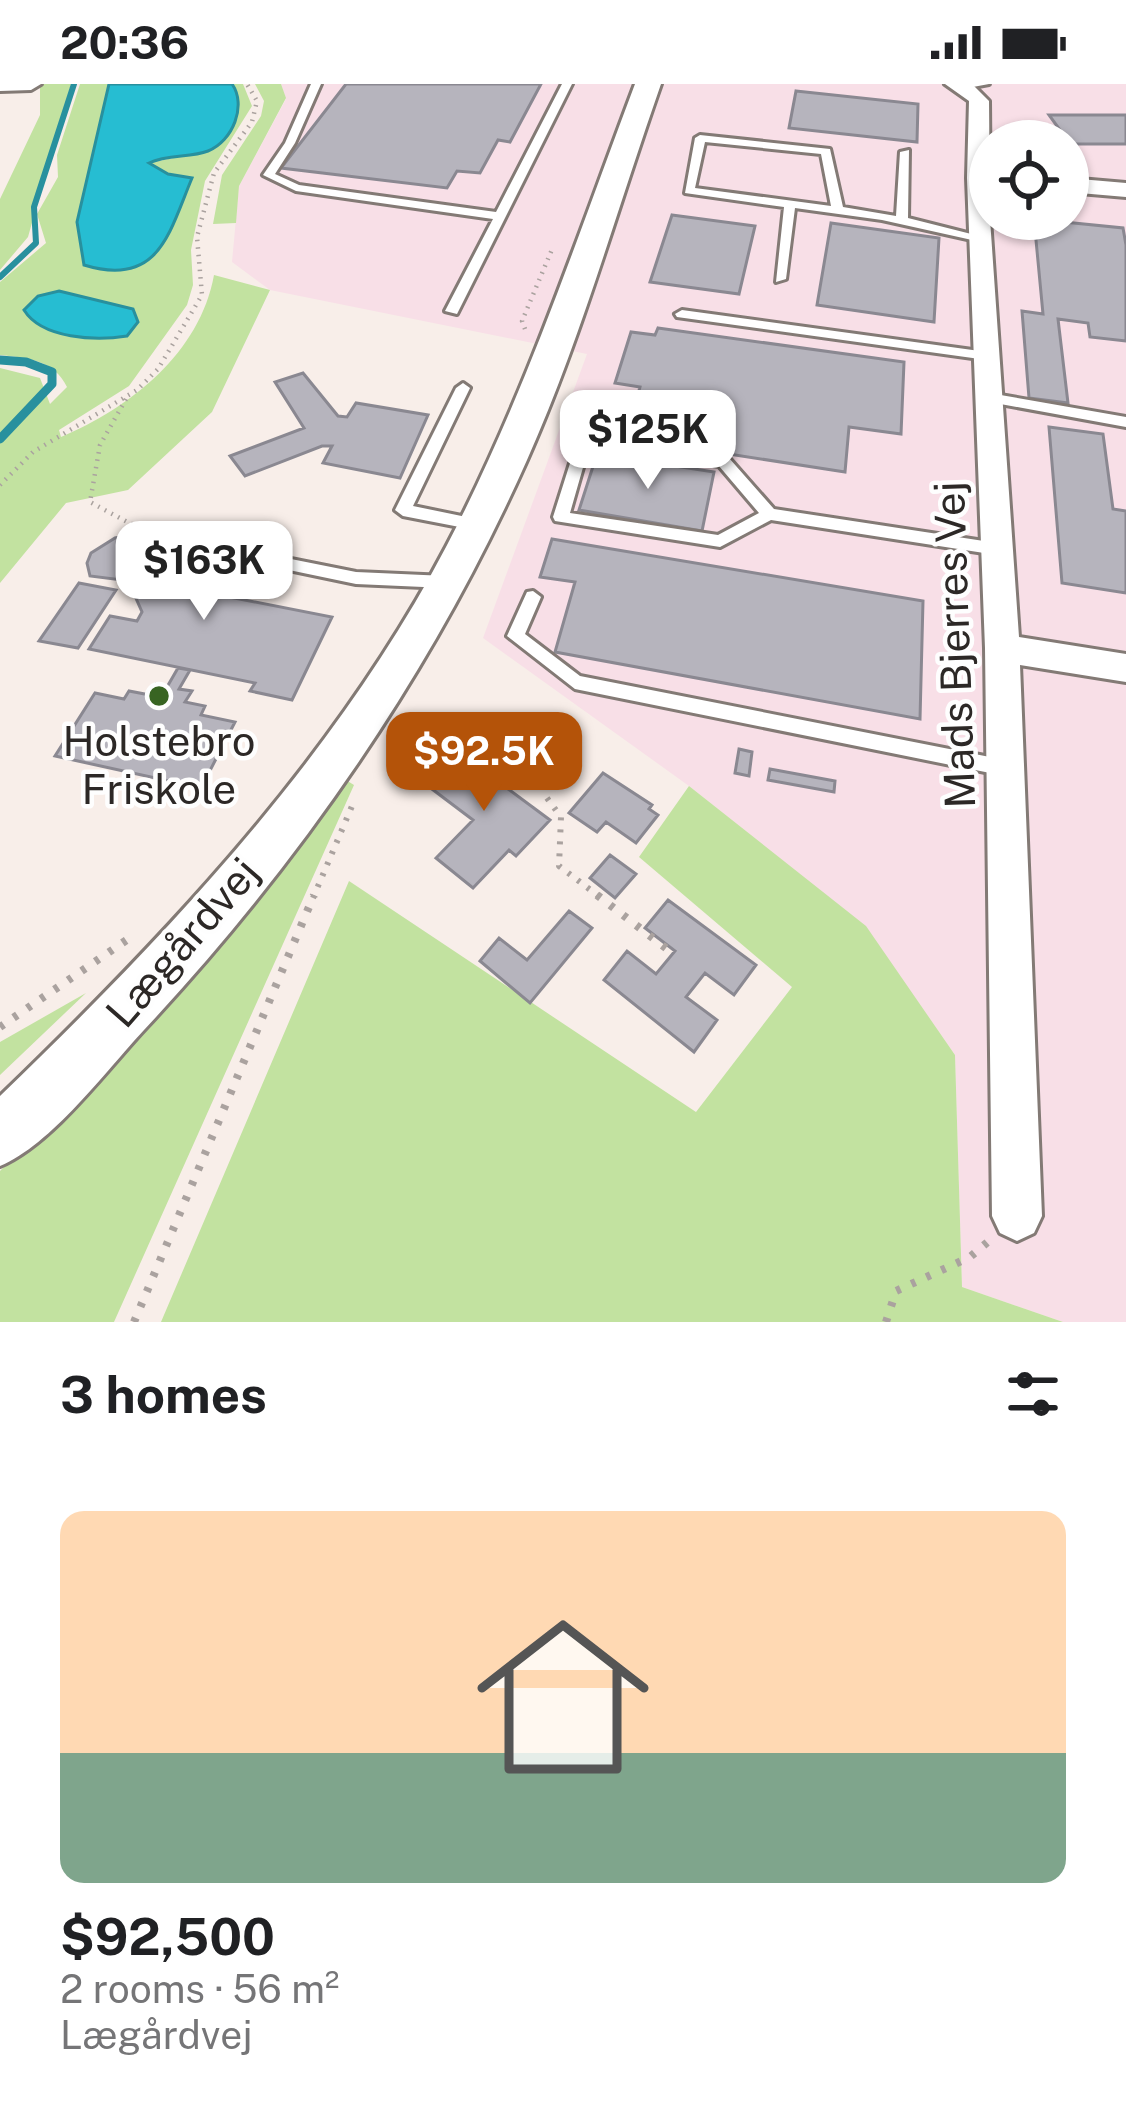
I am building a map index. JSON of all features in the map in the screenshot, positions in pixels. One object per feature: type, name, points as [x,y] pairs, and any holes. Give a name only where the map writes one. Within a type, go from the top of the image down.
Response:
[{"type":"street","points":[[0,85],[31,84]]},
{"type":"street","name":"Lægårdvej","points":[[0,1137],[161,972],[305,800],[389,684],[446,582],[524,421],[648,84]]},
{"type":"street","name":"Mads Bjerres Vej","points":[[967,85],[979,101],[980,120]]},
{"type":"street","points":[[1089,187],[1126,190]]},
{"type":"street","name":"Mads Bjerres Vej","points":[[981,240],[1002,648],[1017,1216]]},
{"type":"street","points":[[1002,648],[1126,668]]},
{"type":"lane","points":[[316,84],[290,143],[268,175],[296,188],[500,215]]},
{"type":"lane","points":[[452,311],[567,84]]},
{"type":"lane","points":[[838,210],[826,151],[700,138],[689,191],[902,220],[969,235]]},
{"type":"lane","points":[[902,220],[905,152]]},
{"type":"lane","points":[[780,279],[790,204]]},
{"type":"lane","points":[[682,314],[987,356]]},
{"type":"lane","points":[[463,388],[403,510],[475,524]]},
{"type":"lane","points":[[989,398],[1126,422]]},
{"type":"lane","points":[[642,448],[724,462],[769,514]]},
{"type":"lane","points":[[579,457],[561,517],[720,541],[769,514],[997,549]]},
{"type":"lane","points":[[271,561],[356,578],[446,582]]},
{"type":"lane","points":[[532,597],[516,636],[575,682],[1005,768]]},
{"type":"path","points":[[0,485],[33,452],[128,395],[158,369],[202,295],[197,237],[214,173],[252,122],[256,101],[248,84]]},
{"type":"path","points":[[128,395],[100,445],[90,502],[130,524],[260,540],[271,561]]},
{"type":"path","points":[[134,1322],[362,784]]},
{"type":"path","points":[[547,798],[561,817],[559,866],[667,949]]},
{"type":"path","points":[[0,1027],[135,935]]},
{"type":"path","points":[[886,1322],[896,1291],[970,1256],[1017,1216]]},
{"type":"shaded area","points":[[281,84],[1126,84],[1126,1322],[1063,1322],[962,1287],[955,1055],[866,927],[689,786],[483,638],[587,354],[270,290],[232,262],[239,186],[286,99]]},
{"type":"green space","points":[[40,84],[71,84],[28,237],[0,270],[0,199],[40,115]]},
{"type":"green space","points":[[80,84],[109,84],[77,222],[191,178],[168,174],[149,163],[207,151],[238,94],[232,84],[243,84],[252,106],[205,181],[191,250],[193,285],[187,305],[129,386],[59,430],[61,437],[136,394],[178,353],[206,303],[214,275],[270,290],[212,412],[128,490],[66,503],[0,583],[0,368],[40,378],[50,404],[67,387],[47,366],[0,355],[0,282],[46,243],[37,214],[58,177],[57,155]]},
{"type":"green space","points":[[255,84],[281,84],[286,98],[239,186],[236,223],[213,224],[222,175],[261,116],[264,101]]},
{"type":"green space","points":[[341,777],[354,785],[114,1322],[0,1322],[0,1171],[184,982]]},
{"type":"green space","points":[[689,786],[866,926],[955,1055],[962,1287],[1063,1322],[161,1322],[349,881],[696,1112],[792,987],[639,857]]},
{"type":"green space","points":[[86,993],[0,1075],[0,1042]]},
{"type":"water","points":[[109,84],[232,84],[238,102],[231,131],[217,146],[149,163],[168,174],[192,178],[158,251],[129,269],[84,265],[77,222]]},
{"type":"water","points":[[59,291],[133,309],[138,322],[127,336],[86,338],[43,327],[24,310],[38,296]]},
{"type":"building","points":[[346,84],[541,84],[510,142],[498,140],[480,173],[457,171],[447,188],[281,168]]},
{"type":"building","points":[[796,91],[918,104],[917,142],[789,128]]},
{"type":"building","points":[[1049,115],[1126,115],[1126,144],[1089,144],[1089,120],[1053,120]]},
{"type":"building","points":[[672,215],[755,226],[739,294],[650,282]]},
{"type":"building","points":[[831,223],[939,238],[934,322],[817,305]]},
{"type":"building","points":[[1089,225],[1123,228],[1126,341],[1090,337],[1088,323],[1058,319],[1068,403],[1029,398],[1022,311],[1043,314],[1036,240],[1089,240]]},
{"type":"building","points":[[658,328],[904,362],[901,434],[849,427],[845,472],[626,438],[640,387],[615,383],[631,332],[655,335]]},
{"type":"building","points":[[303,373],[338,416],[347,417],[356,403],[428,415],[400,478],[323,463],[332,446],[245,476],[230,456],[304,428],[275,382]]},
{"type":"building","points":[[1049,427],[1103,434],[1113,509],[1126,511],[1126,593],[1062,583]]},
{"type":"building","points":[[597,454],[714,472],[702,531],[579,510]]},
{"type":"building","points":[[142,533],[160,542],[158,563],[166,569],[183,564],[208,572],[212,579],[209,593],[332,617],[292,700],[250,691],[255,683],[89,649],[110,616],[137,621],[142,612],[135,596],[138,582],[90,576],[91,553],[115,538]]},
{"type":"building","points":[[552,539],[923,601],[920,719],[555,652],[575,582],[540,577]]},
{"type":"building","points":[[79,583],[116,590],[78,648],[39,641]]},
{"type":"building","points":[[178,668],[190,670],[179,689],[192,691],[185,702],[205,706],[201,715],[235,722],[201,788],[55,756],[95,693],[124,699],[129,691],[150,695],[156,684],[167,687]]},
{"type":"building","points":[[475,740],[514,769],[500,783],[550,820],[516,856],[509,850],[473,888],[436,858],[473,820],[428,786]]},
{"type":"building","points":[[739,749],[752,752],[749,776],[735,773]]},
{"type":"building","points":[[770,769],[835,781],[834,792],[768,780]]},
{"type":"building","points":[[603,773],[652,805],[649,809],[658,815],[636,843],[606,822],[597,832],[569,813]]},
{"type":"building","points":[[610,855],[636,874],[615,898],[590,878]]},
{"type":"building","points":[[668,900],[756,965],[734,995],[705,973],[686,997],[717,1020],[694,1052],[604,980],[627,951],[656,974],[675,951],[645,928]]},
{"type":"building","points":[[569,911],[592,928],[530,1003],[480,961],[499,938],[527,960]]},
{"type":"waterway","points":[[0,277],[36,243],[34,207],[74,84]]},
{"type":"waterway","points":[[0,360],[26,362],[52,372],[52,384],[0,439]]},
{"type":"place","name":"Holstebro Friskole","points":[[159,696]]}]
